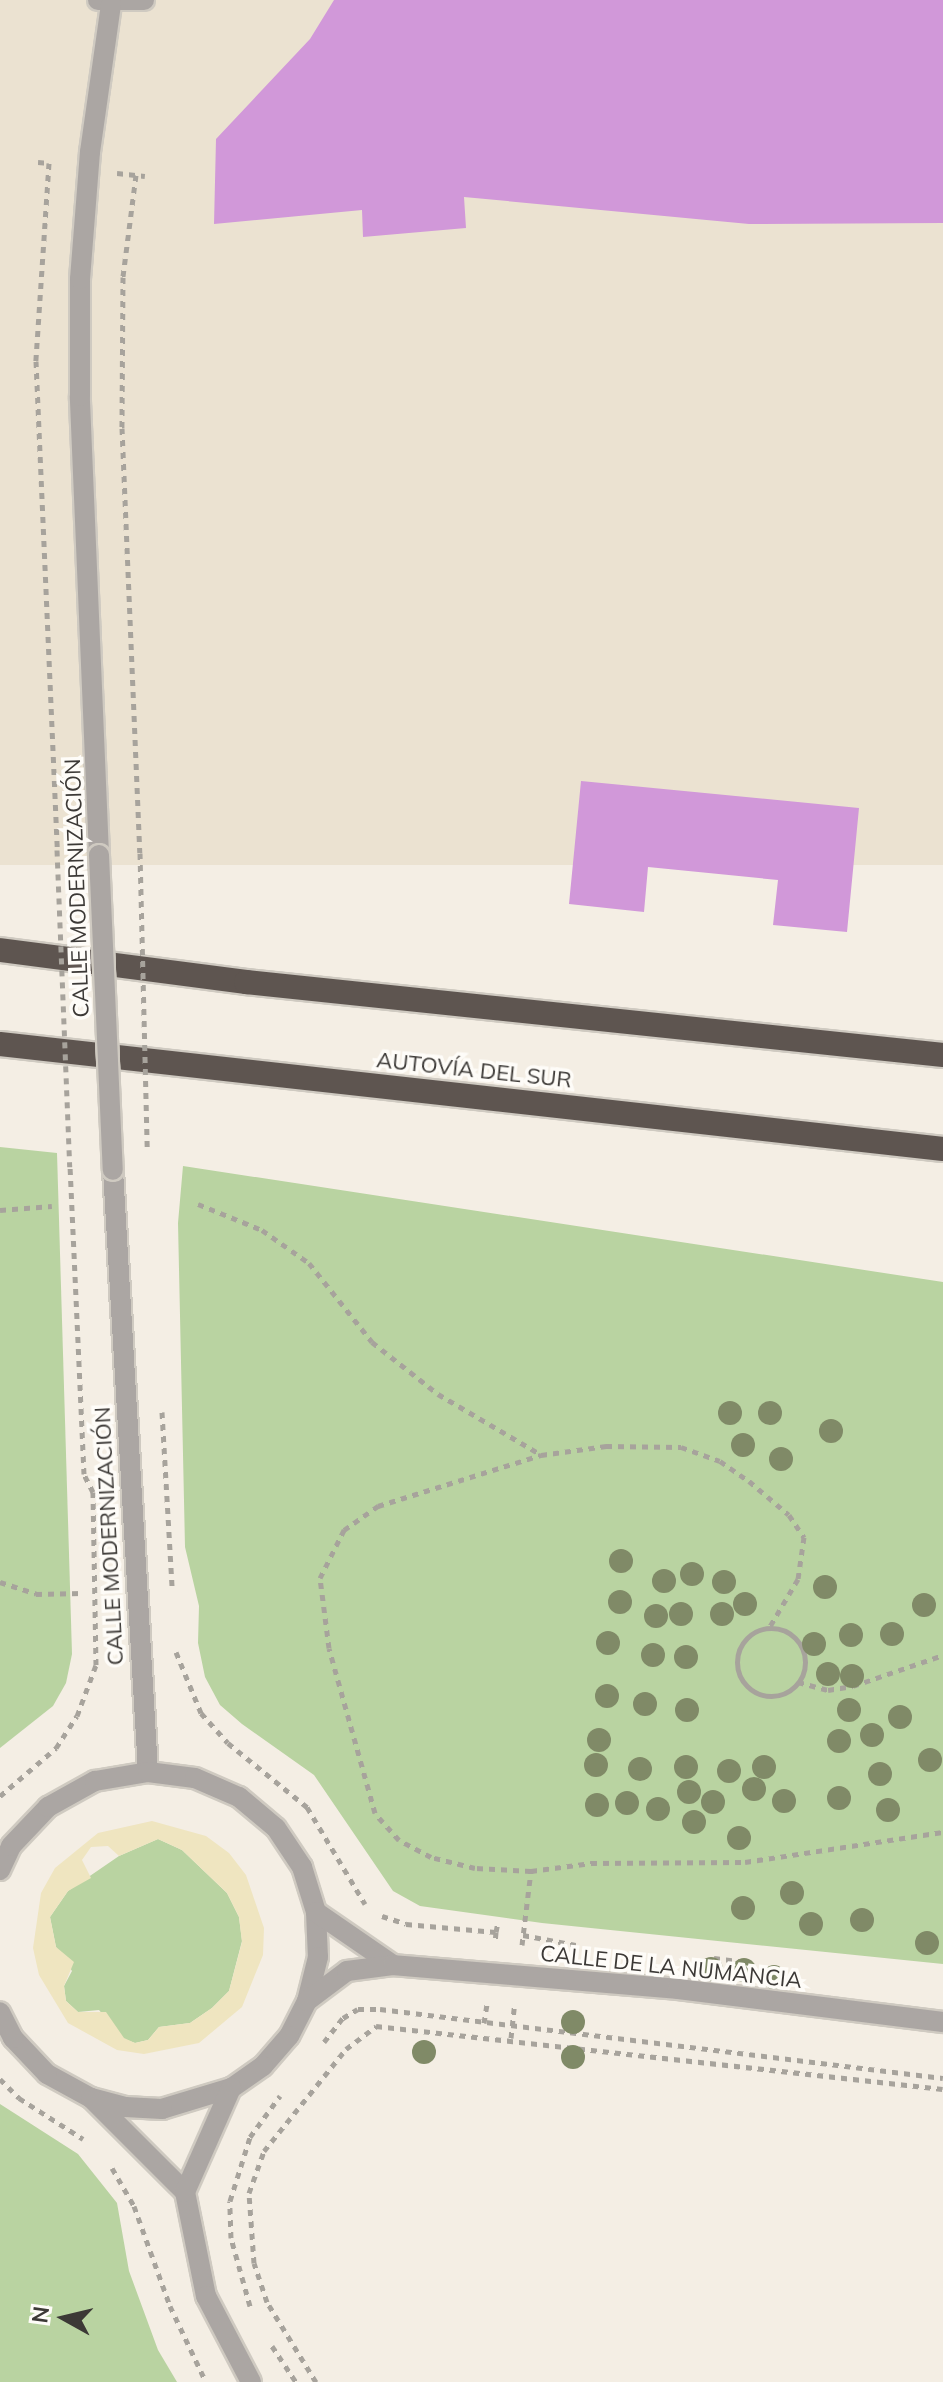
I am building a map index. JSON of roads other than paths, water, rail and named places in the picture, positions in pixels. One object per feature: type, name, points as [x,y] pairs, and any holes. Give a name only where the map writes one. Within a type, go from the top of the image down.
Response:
[{"type":"highway","points":[[0,950],[246,982],[943,1055]]},
{"type":"highway","name":"AUTOVÍA DEL SUR","points":[[0,1044],[943,1149]]},
{"type":"street","points":[[105,2],[144,0]]},
{"type":"street","name":"CALLE MODERNIZACIÓN","points":[[105,2],[80,279],[80,396],[113,1170],[148,1772]]},
{"type":"street","points":[[0,1870],[11,1846],[48,1807],[95,1781],[148,1772],[195,1778],[239,1797],[276,1828],[302,1867],[316,1912],[318,1957],[307,2001],[289,2036],[263,2066],[231,2088],[162,2109],[125,2107],[91,2098],[47,2074],[13,2038],[0,2012]]},
{"type":"street","name":"CALLE DE LA NUMANCIA","points":[[316,1912],[393,1965]]},
{"type":"street","name":"CALLE DE LA NUMANCIA","points":[[307,2001],[347,1971],[393,1965],[678,1989],[943,2022]]},
{"type":"street","points":[[185,2192],[231,2088]]},
{"type":"street","points":[[91,2098],[185,2192],[206,2296],[251,2382]]}]
